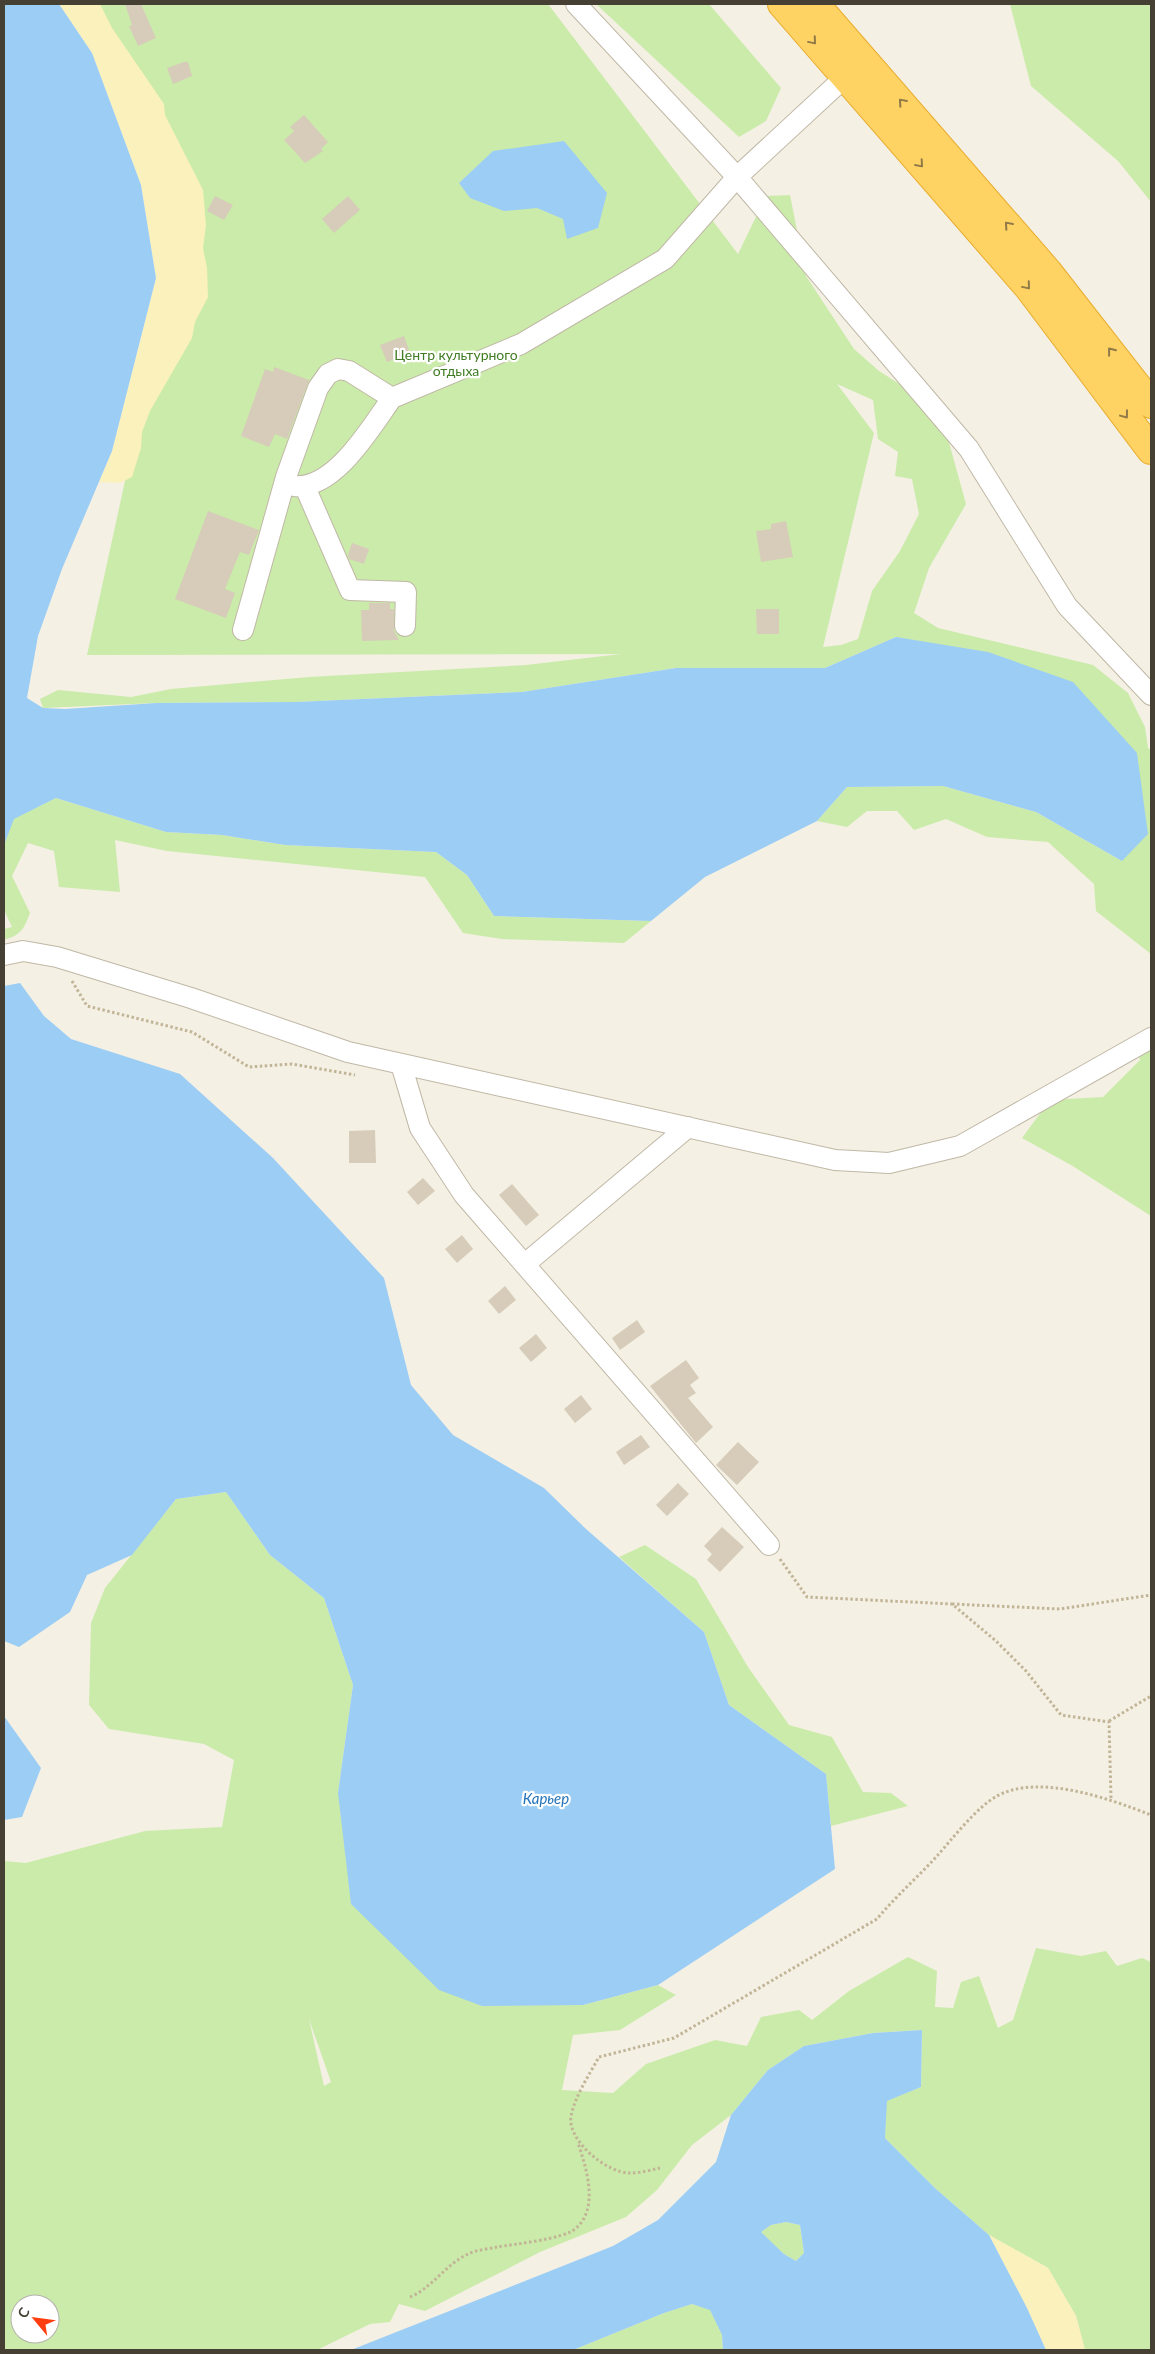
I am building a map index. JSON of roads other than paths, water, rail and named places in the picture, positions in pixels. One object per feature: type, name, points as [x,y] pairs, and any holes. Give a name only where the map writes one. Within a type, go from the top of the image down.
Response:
[{"type":"highway","points":[[782,4],[844,78],[1029,288],[1151,450]]},
{"type":"highway","points":[[815,4],[1048,272],[1151,404]]},
{"type":"lane","points":[[576,4],[737,176],[968,449],[1067,606],[1151,695]]},
{"type":"lane","points":[[284,485],[306,487],[350,458],[392,398],[521,344],[665,259],[737,176],[844,78]]},
{"type":"lane","points":[[243,630],[284,485],[318,388],[328,374],[338,369],[350,371],[392,398]]},
{"type":"lane","points":[[306,487],[350,590],[406,592],[404,626]]},
{"type":"lane","points":[[4,955],[23,951],[57,957],[191,998],[348,1052],[836,1160],[889,1163],[960,1146],[1151,1038]]},
{"type":"lane","points":[[401,1064],[420,1128],[464,1194],[769,1545]]},
{"type":"lane","points":[[525,1264],[688,1127]]},
{"type":"water","points":[[4,4],[59,4],[92,53],[141,185],[156,278],[112,451],[62,569],[38,636],[27,698],[43,708],[65,709],[156,703],[295,702],[522,692],[676,668],[825,668],[896,637],[988,652],[1073,682],[1137,753],[1148,834],[1122,861],[1036,812],[943,786],[847,787],[817,821],[705,877],[651,921],[494,916],[467,875],[436,852],[285,845],[222,835],[166,832],[56,798],[14,819],[4,845]]},
{"type":"water","points":[[564,141],[607,193],[598,228],[567,239],[563,219],[537,208],[504,211],[470,198],[459,183],[493,151]]},
{"type":"water","name":"Карьер","points":[[20,983],[44,1016],[71,1039],[180,1074],[273,1158],[384,1278],[411,1385],[453,1435],[544,1488],[586,1529],[704,1632],[729,1705],[826,1774],[835,1869],[658,1985],[583,2005],[482,2006],[439,1990],[351,1904],[338,1793],[353,1685],[324,1598],[270,1555],[226,1492],[176,1499],[132,1555],[87,1575],[70,1612],[19,1647],[4,1641],[4,986]]},
{"type":"water","points":[[4,1716],[41,1768],[22,1817],[4,1820]]},
{"type":"water","points":[[922,2030],[921,2087],[887,2101],[885,2138],[936,2189],[989,2235],[1027,2308],[1046,2350],[723,2350],[722,2335],[710,2310],[692,2304],[664,2313],[573,2350],[351,2350],[613,2246],[658,2220],[716,2162],[731,2115],[768,2070],[804,2046],[873,2033]],"holes":[[[786,2222],[800,2225],[804,2253],[796,2261],[784,2254],[761,2232],[771,2225]]]},
{"type":"park label","name":"Центр культурного отдыха","points":[[456,364]]}]
